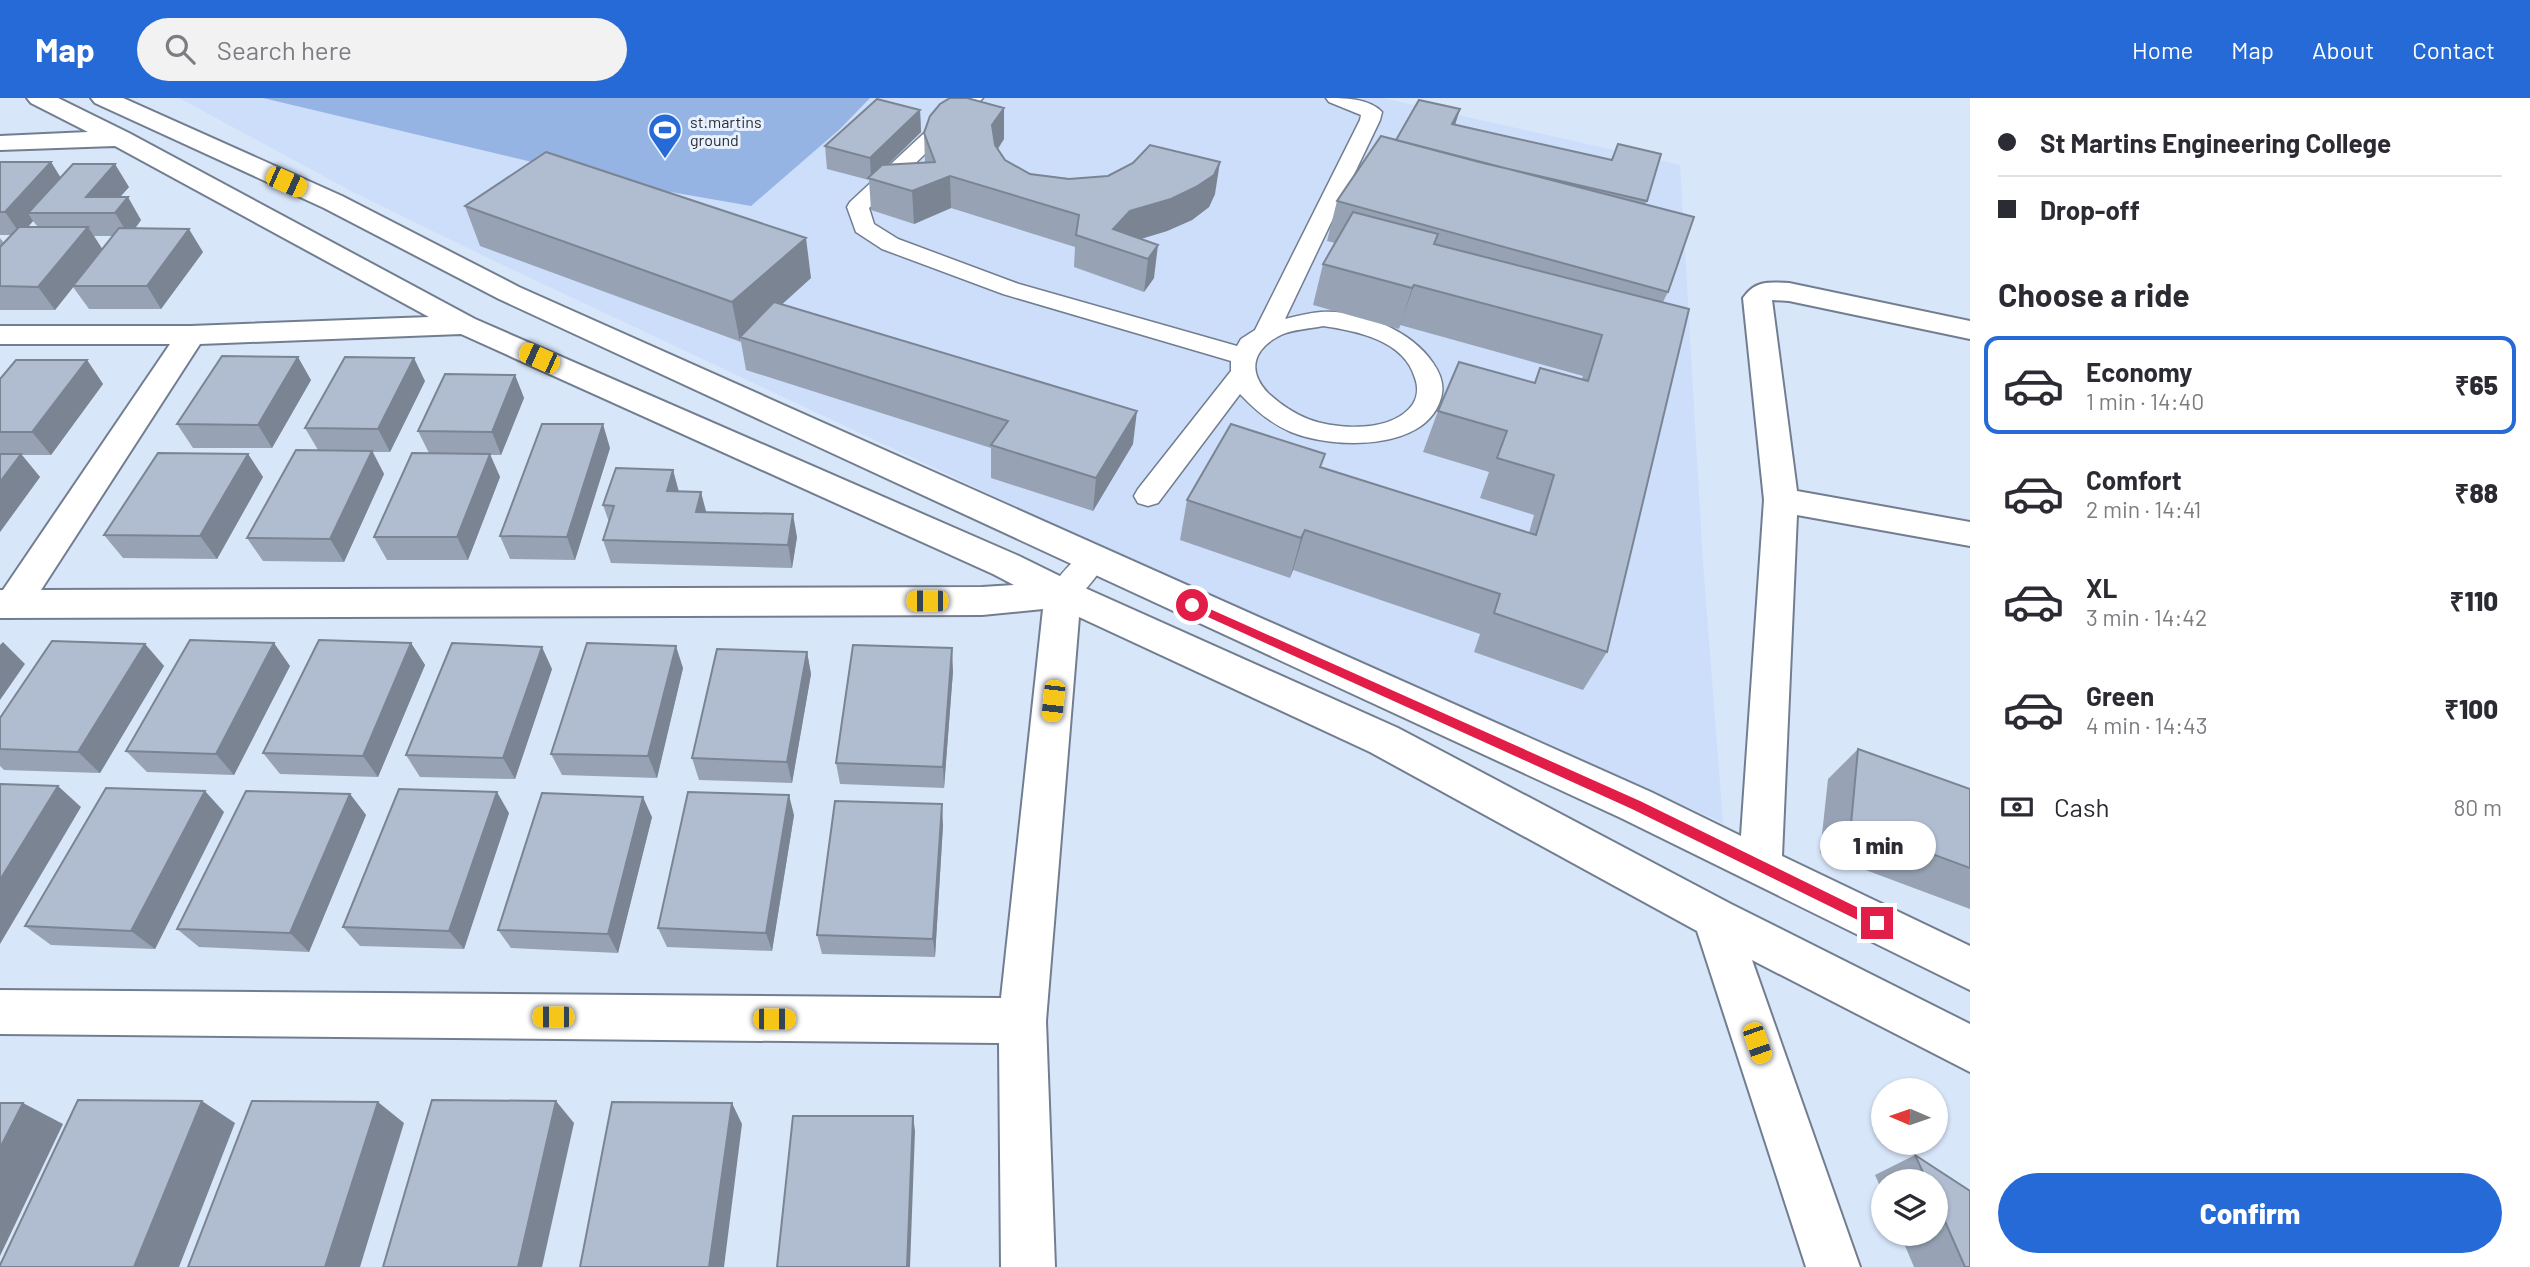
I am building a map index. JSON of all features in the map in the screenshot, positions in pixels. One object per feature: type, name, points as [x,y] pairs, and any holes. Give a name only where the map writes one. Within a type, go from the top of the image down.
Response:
[{"type":"street","points":[[39,98],[120,138],[465,325],[1006,565],[1063,594],[1384,740],[1715,918],[1970,1049]]},
{"type":"street","points":[[103,98],[170,131],[333,202],[527,300],[1636,805],[1970,969]]},
{"type":"street","points":[[0,143],[120,138],[170,131]]},
{"type":"street","points":[[1760,865],[1781,500],[1757,298],[1768,290],[1790,292],[1970,330]]},
{"type":"street","points":[[0,335],[191,335],[465,325],[527,300]]},
{"type":"street","points":[[6,604],[191,335]]},
{"type":"street","points":[[1781,500],[1970,534]]},
{"type":"street","points":[[6,604],[982,601],[1063,594]]},
{"type":"street","points":[[1028,1267],[1022,1021],[1063,594]]},
{"type":"street","points":[[1715,918],[1833,1267]]},
{"type":"street","points":[[0,1012],[1022,1021]]},
{"type":"lane","points":[[973,98],[858,207],[864,227],[890,244],[1011,289],[1242,365]]},
{"type":"lane","points":[[1266,332],[1370,120],[1371,112],[1363,106],[1336,98]]},
{"type":"lane","points":[[1148,496],[1242,365],[1253,340],[1295,321],[1323,319],[1352,322],[1379,331],[1403,344],[1420,361],[1429,379],[1428,399],[1416,416],[1394,429],[1365,436],[1331,435],[1299,427],[1271,413],[1251,394],[1242,365]]},
{"type":"lane","points":[[1063,594],[1094,560]]},
{"type":"shaded area","points":[[179,98],[1383,98],[1680,165],[1703,563],[1723,823],[1015,506],[490,259],[351,191]]},
{"type":"shaded area","name":"st.martins ground","points":[[263,98],[870,98],[840,129],[751,206],[625,184]]},
{"type":"building","points":[[950,98],[967,98],[1004,108],[992,125],[995,145],[1005,160],[1030,174],[1069,179],[1108,176],[1133,163],[1150,145],[1220,162],[1214,175],[1196,187],[1171,199],[1130,211],[1113,229],[1158,245],[1148,259],[1076,235],[1079,215],[950,176],[912,191],[868,178],[882,165],[935,162],[924,133],[930,116],[940,104]]},
{"type":"building","points":[[877,99],[920,110],[870,158],[825,146]]},
{"type":"building","points":[[1419,100],[1460,109],[1452,124],[1612,160],[1618,144],[1661,154],[1647,201],[1396,140]]},
{"type":"building","points":[[1381,136],[1694,217],[1668,292],[1337,201]]},
{"type":"building","points":[[546,152],[806,238],[732,302],[465,206]]},
{"type":"building","points":[[0,162],[51,162],[5,212],[0,212]]},
{"type":"building","points":[[73,164],[115,164],[86,197],[128,197],[115,213],[28,213]]},
{"type":"building","points":[[1353,212],[1438,234],[1434,244],[1689,309],[1607,652],[1494,613],[1500,594],[1305,530],[1301,538],[1187,500],[1231,424],[1325,454],[1320,467],[1536,535],[1554,475],[1497,458],[1507,431],[1438,411],[1459,362],[1535,383],[1540,368],[1588,381],[1602,335],[1323,264]]},
{"type":"building","points":[[19,227],[88,227],[38,287],[0,286],[0,247]]},
{"type":"building","points":[[119,228],[189,229],[147,286],[73,286]]},
{"type":"building","points":[[774,302],[1137,411],[1096,478],[991,445],[1008,421],[740,337]]},
{"type":"building","points":[[222,356],[298,357],[258,425],[177,424]]},
{"type":"building","points":[[345,357],[414,358],[378,429],[305,428]]},
{"type":"building","points":[[16,360],[87,360],[32,432],[0,432],[0,379]]},
{"type":"building","points":[[445,374],[515,375],[492,432],[418,431]]},
{"type":"building","points":[[542,424],[603,424],[567,537],[500,536]]},
{"type":"building","points":[[296,450],[372,451],[330,539],[247,538]]},
{"type":"building","points":[[158,453],[248,454],[200,536],[104,535]]},
{"type":"building","points":[[412,453],[490,454],[457,537],[374,537]]},
{"type":"building","points":[[0,454],[21,454],[0,482]]},
{"type":"building","points":[[616,468],[673,470],[667,491],[701,492],[696,512],[793,514],[788,545],[603,540],[614,506],[603,505]]},
{"type":"building","points":[[190,640],[274,643],[216,754],[126,751]]},
{"type":"building","points":[[319,640],[411,643],[363,756],[263,753]]},
{"type":"building","points":[[52,641],[145,644],[78,752],[0,749],[0,718]]},
{"type":"building","points":[[452,643],[542,647],[503,758],[406,755]]},
{"type":"building","points":[[587,643],[676,646],[648,756],[551,754]]},
{"type":"building","points":[[853,645],[952,648],[943,767],[836,763]]},
{"type":"building","points":[[717,649],[807,652],[787,762],[692,758]]},
{"type":"building","points":[[1858,749],[1970,789],[1970,868],[1851,824]]},
{"type":"building","points":[[0,784],[58,786],[0,880]]},
{"type":"building","points":[[106,788],[205,791],[131,931],[25,926]]},
{"type":"building","points":[[399,789],[497,792],[449,931],[343,927]]},
{"type":"building","points":[[246,791],[350,794],[290,933],[177,929]]},
{"type":"building","points":[[688,792],[789,795],[766,933],[658,928]]},
{"type":"building","points":[[542,793],[643,797],[608,934],[498,930]]},
{"type":"building","points":[[835,801],[942,804],[933,939],[817,935]]},
{"type":"building","points":[[78,1100],[202,1101],[134,1267],[0,1267],[0,1265]]},
{"type":"building","points":[[432,1100],[556,1101],[518,1267],[383,1267]]},
{"type":"building","points":[[252,1101],[378,1102],[325,1267],[188,1267]]},
{"type":"building","points":[[612,1102],[732,1103],[709,1267],[580,1267]]},
{"type":"building","points":[[0,1103],[23,1103],[0,1148]]},
{"type":"building","points":[[793,1116],[913,1116],[907,1267],[777,1267]]},
{"type":"building","points":[[1915,1155],[1936,1169],[1921,1169]]},
{"type":"building","points":[[1948,1177],[1970,1191],[1970,1267],[1965,1267],[1948,1228]]},
{"type":"place","name":"st.martins ground","points":[[665,160]]},
{"type":"route","points":[[1192,605],[1636,805],[1877,923]]}]
